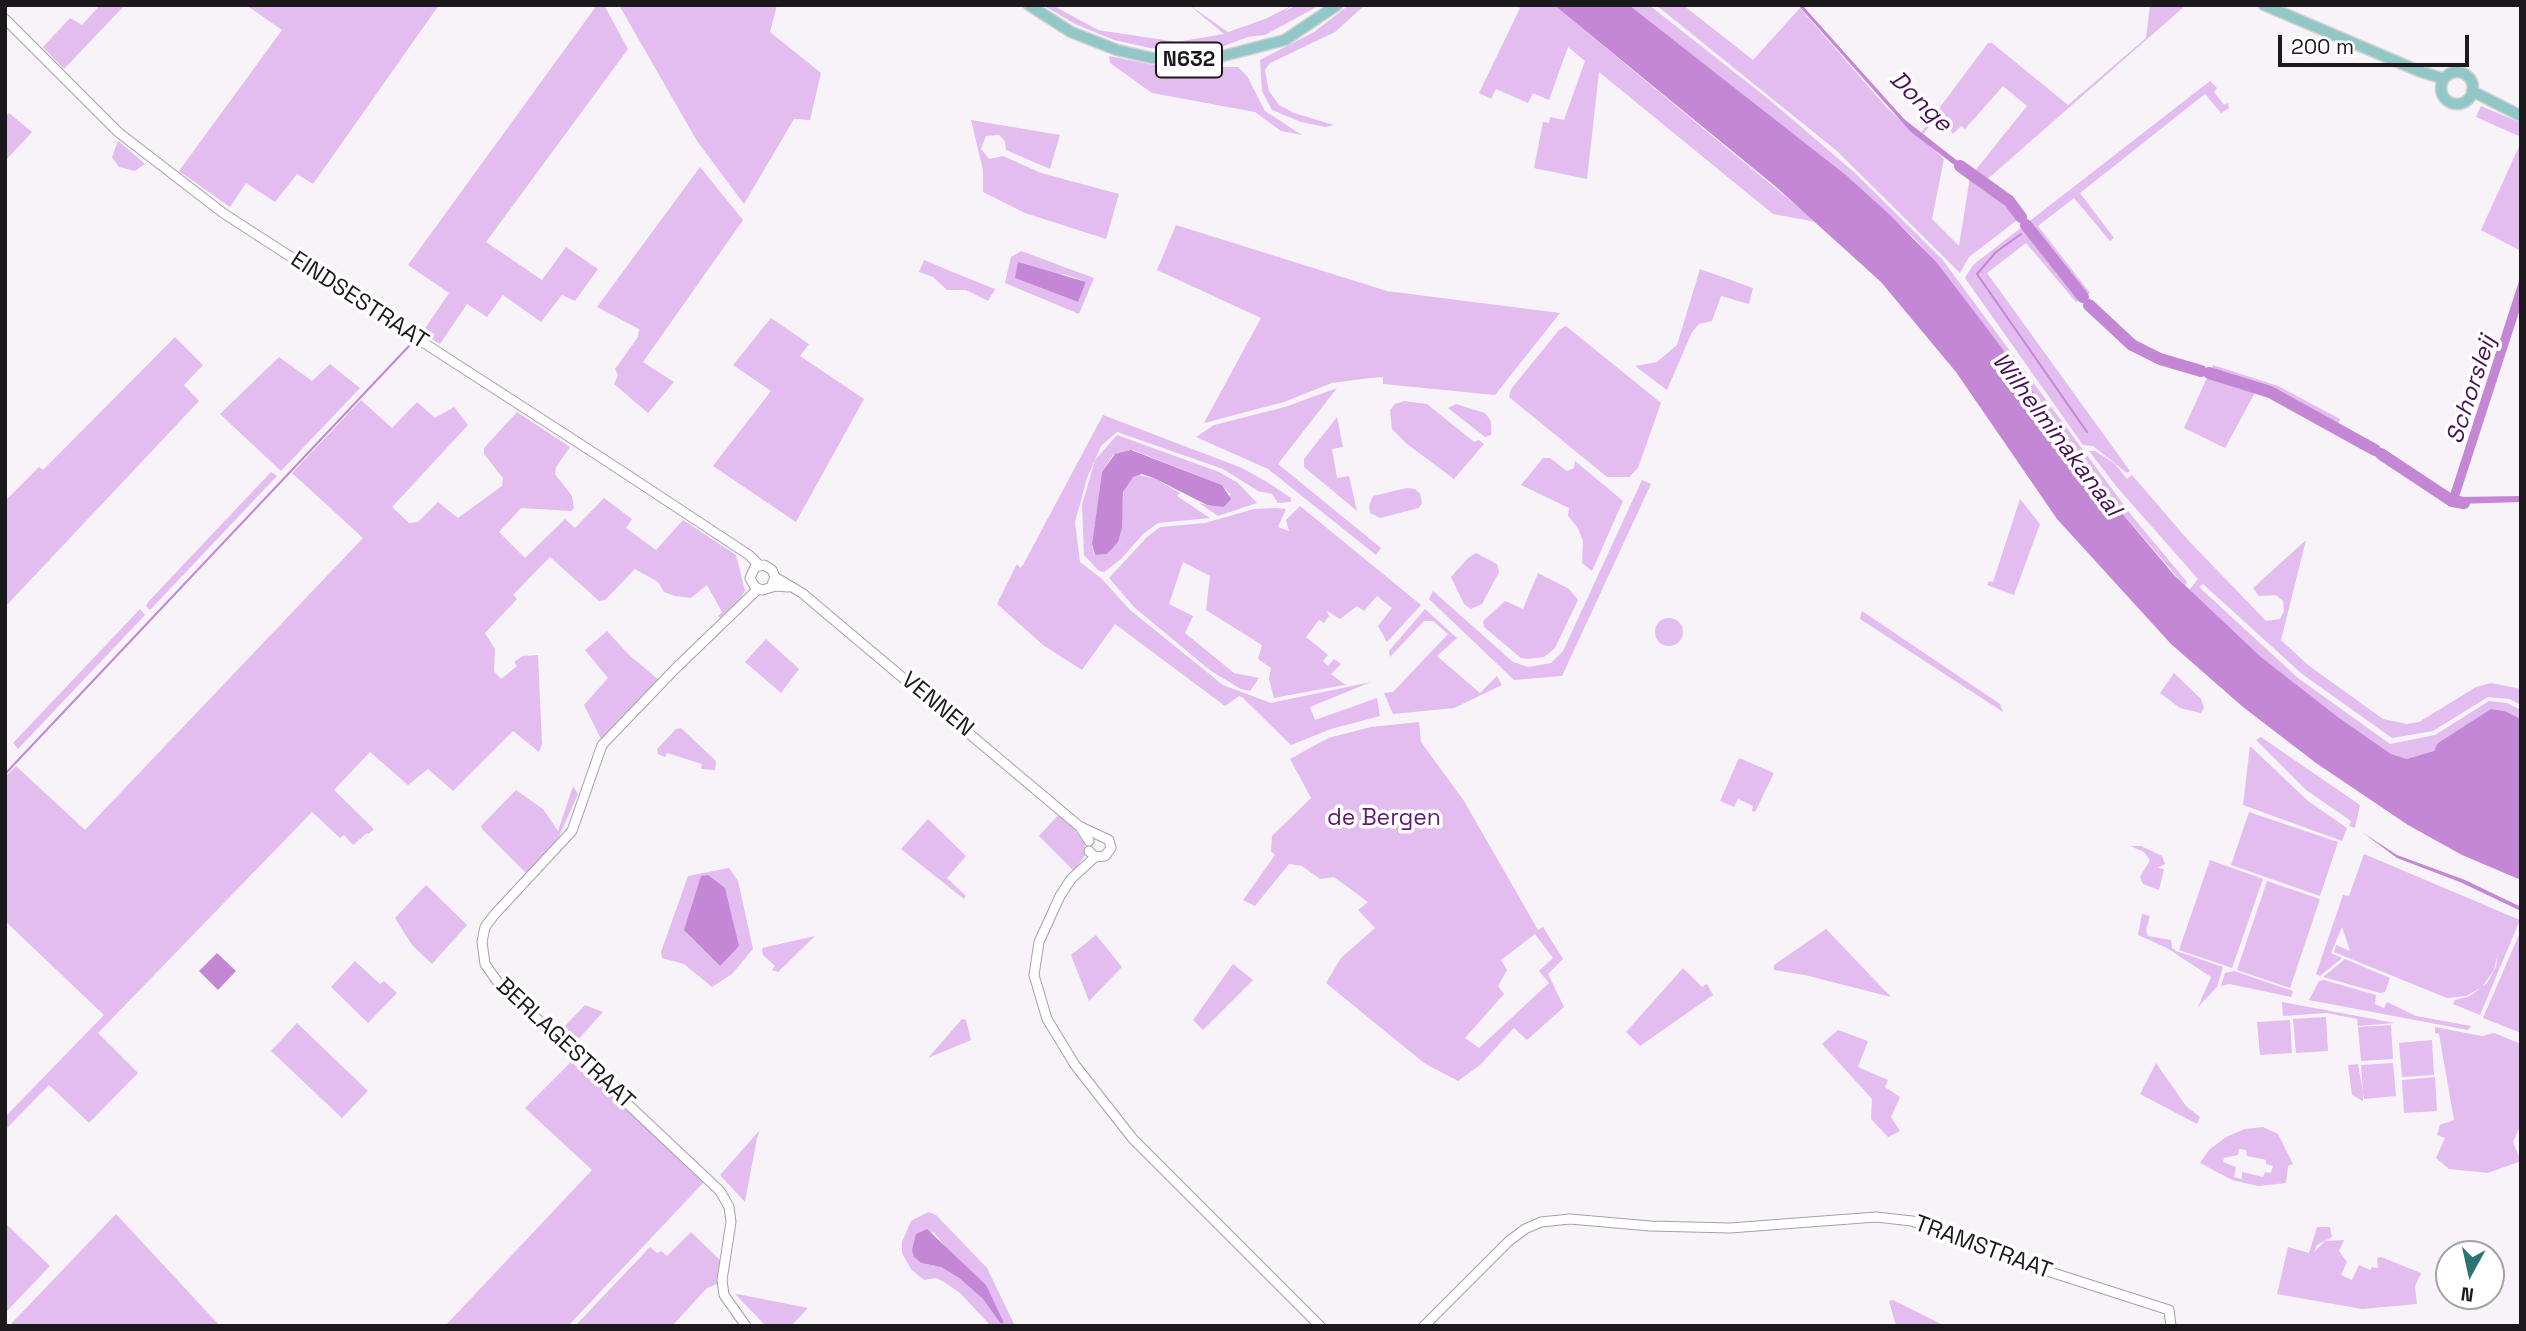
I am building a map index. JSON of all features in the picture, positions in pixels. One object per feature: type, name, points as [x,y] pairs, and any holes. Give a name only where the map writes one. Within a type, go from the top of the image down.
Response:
[{"type":"main road","name":"N632","points":[[1029,5],[1071,32],[1117,50],[1152,58],[1207,60],[1285,40],[1337,5]]},
{"type":"main road","points":[[2264,5],[2443,83]]},
{"type":"main road","points":[[2470,96],[2471,81],[2463,74],[2453,73],[2443,83],[2443,96],[2451,103],[2470,96],[2521,116]]},
{"type":"street","name":"EINDSESTRAAT","points":[[5,19],[118,132],[223,213],[739,549],[755,568],[768,566],[773,582]]},
{"type":"street","points":[[755,568],[755,587],[773,582]]},
{"type":"street","name":"VENNEN","points":[[773,582],[793,587],[1079,826],[1092,846],[1083,867],[1060,896],[1036,949],[1034,975],[1046,1019],[1083,1076],[1133,1139],[1320,1326]]},
{"type":"street","name":"BERLAGESTRAAT","points":[[746,1326],[724,1295],[722,1280],[731,1222],[729,1207],[720,1191],[497,981],[485,964],[482,951],[489,921],[576,823],[603,745],[741,605],[755,587]]},
{"type":"street","name":"TRAMSTRAAT","points":[[1424,1326],[1520,1234],[1542,1224],[1600,1223],[1715,1228],[1876,1217],[1912,1221],[2041,1269],[2169,1310],[2171,1326]]},
{"type":"green space","points":[[100,5],[125,5],[64,69],[43,47],[70,18],[82,25]]},
{"type":"green space","points":[[246,5],[439,5],[313,184],[297,174],[275,202],[246,183],[230,207],[179,171],[282,30]]},
{"type":"green space","points":[[597,5],[604,5],[628,49],[486,242],[542,280],[566,247],[598,269],[575,301],[562,295],[541,322],[503,295],[487,317],[467,304],[440,344],[422,333],[449,293],[408,265]]},
{"type":"green space","points":[[619,5],[777,5],[770,32],[821,73],[810,120],[794,119],[744,204],[697,141]]},
{"type":"green space","points":[[1043,5],[1052,5],[1098,30],[1177,42],[1224,34],[1189,5],[1228,32],[1265,19],[1293,5],[1283,12],[1297,5],[1320,5],[1265,35],[1248,37],[1221,47],[1186,51],[1150,48],[1114,40],[1075,24]]},
{"type":"green space","points":[[1349,5],[1365,5],[1335,32],[1270,63],[1265,70],[1269,91],[1279,105],[1294,113],[1334,125],[1326,127],[1301,122],[1272,110],[1262,91],[1260,60],[1314,32]]},
{"type":"green space","points":[[1517,5],[1554,5],[1816,222],[1773,214],[1599,72],[1587,179],[1534,168],[1543,122],[1549,123],[1550,117],[1564,120],[1585,61],[1568,47],[1549,100],[1533,93],[1528,103],[1496,89],[1491,99],[1479,93],[1520,8]]},
{"type":"green space","points":[[1629,5],[1649,5],[1771,101],[1855,173],[1942,259],[2132,516],[2187,582],[2185,586],[2106,494],[1999,344],[1917,241],[1846,175]]},
{"type":"green space","points":[[1656,5],[1683,5],[1753,60],[1800,8],[1887,108],[1944,159],[1932,219],[1959,246],[1970,177],[2027,106],[2003,86],[1965,129],[1961,126],[1953,134],[1937,116],[1922,136],[1920,134],[1988,43],[1992,43],[2068,105],[2146,38],[2150,5],[2186,5],[1983,183],[2011,204],[2021,217],[1969,257],[1960,273],[1837,151]]},
{"type":"green space","points":[[1109,56],[1164,67],[1238,67],[1247,76],[1265,111],[1302,135],[1281,131],[1255,112],[1152,93],[1110,63]]},
{"type":"green space","points":[[2210,81],[2217,88],[2214,92],[2224,105],[2228,103],[2229,108],[2221,113],[2205,94],[2080,193],[2114,238],[2110,241],[2074,198],[2038,226],[2090,293],[2076,302],[2026,243],[1987,273],[2130,471],[2127,473],[2093,446],[2083,445],[1965,278],[1973,265]]},
{"type":"green space","points":[[2481,106],[2521,123],[2521,137],[2476,117]]},
{"type":"green space","points":[[9,113],[32,132],[5,161],[5,117]]},
{"type":"green space","points":[[971,120],[1060,135],[1050,169],[1006,150],[1005,141],[999,135],[986,136],[981,149],[989,159],[1003,156],[1041,173],[1119,194],[1106,239],[1025,213],[983,192],[983,170]]},
{"type":"green space","points":[[118,141],[145,164],[135,171],[119,167],[112,157]]},
{"type":"green space","points":[[2521,142],[2521,251],[2481,230]]},
{"type":"green space","points":[[700,167],[743,220],[643,362],[674,382],[648,413],[614,384],[618,375],[615,369],[638,337],[639,329],[597,307]]},
{"type":"green space","points":[[1176,225],[1387,291],[1560,313],[1495,395],[1383,384],[1383,377],[1370,378],[1332,383],[1284,402],[1204,423],[1261,318],[1157,270]]},
{"type":"green space","points":[[1021,251],[1094,278],[1079,314],[1005,283],[1011,257]],"holes":[[[1064,274],[1086,282],[1078,302],[1015,278]]]},
{"type":"green space","points":[[924,260],[995,289],[988,301],[966,290],[947,290],[933,277],[919,272]]},
{"type":"green space","points":[[1700,269],[1753,288],[1749,304],[1721,296],[1712,321],[1699,324],[1692,332],[1667,390],[1635,366],[1657,362],[1677,345]]},
{"type":"green space","points":[[771,318],[809,344],[800,356],[864,399],[796,522],[713,466],[771,391],[733,365]]},
{"type":"green space","points":[[1566,326],[1661,403],[1638,468],[1629,477],[1607,477],[1509,397],[1511,389],[1559,330]]},
{"type":"green space","points":[[175,337],[203,365],[184,385],[199,401],[5,607],[5,501],[39,467],[43,470]]},
{"type":"green space","points":[[279,357],[312,381],[330,364],[360,388],[281,471],[220,414]]},
{"type":"green space","points":[[2213,365],[2278,386],[2340,419],[2337,428],[2280,396],[2257,389],[2225,448],[2184,428]]},
{"type":"green space","points":[[1337,388],[1278,464],[1381,548],[1376,555],[1268,469],[1196,437],[1214,425],[1285,407]]},
{"type":"green space","points":[[361,400],[392,428],[417,402],[435,418],[454,407],[468,425],[392,507],[409,523],[418,522],[438,502],[458,518],[502,486],[503,478],[484,454],[484,448],[517,412],[570,447],[556,467],[555,474],[572,496],[574,508],[571,511],[521,508],[499,532],[525,558],[565,519],[575,528],[604,498],[632,519],[626,528],[656,550],[683,520],[736,555],[745,591],[733,610],[721,618],[718,616],[722,612],[707,585],[691,598],[675,596],[664,592],[658,582],[635,569],[605,600],[599,601],[550,557],[513,595],[517,599],[485,633],[495,649],[494,671],[501,679],[517,666],[514,662],[523,656],[538,655],[542,744],[539,752],[513,731],[453,791],[428,769],[408,785],[370,752],[334,790],[374,829],[353,845],[344,835],[340,838],[312,812],[98,1033],[138,1073],[89,1123],[49,1085],[5,1130],[5,1117],[104,1015],[5,921],[5,777],[16,766],[85,830],[363,538],[292,473]]},
{"type":"green space","points":[[1404,401],[1427,404],[1474,442],[1479,440],[1484,444],[1454,479],[1407,444],[1392,429],[1390,410],[1395,404]]},
{"type":"green space","points":[[1456,404],[1485,413],[1491,421],[1491,435],[1485,437],[1448,408]]},
{"type":"green space","points":[[1103,415],[1242,468],[1291,498],[1291,502],[1278,503],[1272,494],[1258,491],[1223,469],[1117,432],[1101,446],[1087,478],[1075,522],[1080,562],[1102,579],[1130,610],[1223,685],[1271,703],[1371,682],[1310,707],[1315,720],[1377,698],[1380,716],[1331,729],[1291,745],[1242,697],[1239,696],[1225,706],[1115,624],[1082,670],[1043,645],[997,604],[1017,564],[1020,568],[1023,565]]},
{"type":"green space","points":[[1337,417],[1343,447],[1332,449],[1337,478],[1349,476],[1357,511],[1304,467],[1304,459]]},
{"type":"green space","points":[[1117,435],[1219,472],[1238,483],[1257,503],[1218,516],[1199,503],[1207,505],[1231,495],[1222,485],[1133,450],[1113,455],[1102,472],[1092,544],[1094,555],[1107,554],[1120,536],[1124,488],[1133,477],[1139,475],[1156,479],[1180,493],[1177,496],[1210,518],[1158,523],[1143,534],[1121,559],[1104,572],[1099,571],[1084,555],[1082,505],[1095,460]]},
{"type":"green space","points":[[2089,451],[2095,451],[2115,464],[2127,479],[2132,475],[2188,540],[2266,621],[2280,619],[2284,611],[2283,601],[2276,595],[2259,596],[2253,588],[2306,540],[2281,640],[2308,665],[2383,719],[2407,724],[2419,722],[2476,687],[2491,683],[2521,689],[2521,705],[2509,699],[2488,697],[2433,731],[2392,738],[2302,674],[2203,584],[2199,587],[2298,678],[2390,744],[2435,735],[2489,701],[2507,703],[2521,710],[2521,719],[2505,711],[2492,709],[2438,743],[2437,748],[2429,754],[2407,759],[2391,754],[2261,657],[2189,590],[2198,579],[2116,486]]},
{"type":"green space","points":[[1543,458],[1550,458],[1567,471],[1574,468],[1575,461],[1623,501],[1592,571],[1582,563],[1583,541],[1578,528],[1568,516],[1569,508],[1521,485]]},
{"type":"green space","points":[[271,472],[277,476],[150,610],[146,606],[149,601]]},
{"type":"green space","points":[[1642,480],[1651,484],[1562,676],[1514,680],[1429,599],[1433,591],[1513,662],[1528,667],[1551,663],[1563,651]]},
{"type":"green space","points":[[1407,488],[1415,489],[1420,494],[1422,503],[1419,508],[1380,518],[1370,513],[1369,506],[1373,496]]},
{"type":"green space","points":[[2020,499],[2040,524],[2014,595],[1987,585],[1989,581],[1993,582]]},
{"type":"green space","points":[[1300,506],[1421,605],[1387,642],[1378,626],[1392,608],[1377,596],[1364,611],[1357,606],[1340,619],[1327,611],[1329,616],[1324,623],[1319,620],[1306,637],[1328,655],[1323,661],[1328,666],[1334,659],[1341,664],[1331,674],[1344,684],[1349,684],[1274,698],[1269,679],[1271,668],[1258,659],[1262,645],[1206,610],[1210,576],[1183,562],[1169,604],[1193,616],[1185,633],[1234,673],[1259,678],[1250,691],[1241,689],[1211,671],[1134,607],[1109,578],[1147,537],[1160,527],[1205,523],[1254,509],[1275,508],[1286,509],[1278,527],[1289,531],[1286,520]]},
{"type":"green space","points":[[1476,553],[1497,564],[1499,572],[1482,604],[1471,609],[1464,604],[1451,577]]},
{"type":"green space","points":[[1538,573],[1569,589],[1578,600],[1555,648],[1544,657],[1521,658],[1484,627],[1483,621],[1505,601],[1523,609]]},
{"type":"green space","points":[[140,609],[145,615],[18,749],[13,743]]},
{"type":"green space","points":[[1425,609],[1457,638],[1437,656],[1480,693],[1497,676],[1502,685],[1454,708],[1393,714],[1384,693],[1393,692],[1448,634],[1433,621],[1424,621],[1390,657],[1389,651]]},
{"type":"green space","points":[[1862,611],[2000,704],[2003,712],[1860,619]]},
{"type":"green space","points":[[1669,618],[1679,622],[1683,632],[1679,642],[1669,646],[1659,642],[1655,632],[1659,622]]},
{"type":"green space","points":[[607,631],[628,654],[660,681],[602,741],[584,705],[608,678],[585,650]]},
{"type":"green space","points":[[766,639],[799,669],[781,693],[745,662]]},
{"type":"green space","points":[[2174,673],[2201,699],[2204,708],[2201,713],[2180,708],[2160,693]]},
{"type":"green space","name":"de Bergen","points":[[1419,722],[1421,742],[1464,801],[1538,930],[1543,927],[1563,959],[1548,974],[1564,1007],[1527,1040],[1514,1028],[1480,1065],[1458,1081],[1424,1063],[1326,983],[1341,958],[1375,928],[1358,910],[1368,902],[1334,877],[1320,879],[1302,866],[1289,864],[1255,906],[1243,900],[1275,855],[1271,851],[1272,836],[1311,798],[1290,759],[1328,738],[1371,727]],"holes":[[[1535,934],[1553,958],[1539,971],[1549,983],[1479,1048],[1465,1038],[1504,994],[1498,986],[1507,970],[1501,960]]]},
{"type":"green space","points":[[681,728],[716,761],[715,770],[701,769],[702,764],[667,753],[665,757],[658,754],[657,749],[676,729]]},
{"type":"green space","points":[[2261,737],[2360,805],[2355,828],[2349,826],[2351,821],[2306,790],[2256,740]]},
{"type":"green space","points":[[2250,746],[2308,801],[2347,828],[2342,841],[2243,805]]},
{"type":"green space","points":[[1739,758],[1774,773],[1755,812],[1752,811],[1753,806],[1738,799],[1734,807],[1720,801]]},
{"type":"green space","points":[[573,786],[578,794],[558,839],[527,874],[482,829],[481,826],[516,790],[543,809],[558,831]]},
{"type":"green space","points":[[2249,812],[2338,842],[2320,896],[2231,865]]},
{"type":"green space","points":[[1060,813],[1084,841],[1086,854],[1074,871],[1039,836]]},
{"type":"green space","points":[[928,819],[966,856],[947,878],[966,896],[964,899],[901,849]]},
{"type":"green space","points":[[2130,846],[2141,846],[2162,856],[2165,864],[2157,868],[2164,869],[2159,890],[2143,884],[2140,877],[2150,860],[2144,852]]},
{"type":"green space","points":[[2364,854],[2520,920],[2480,1015],[2453,1004],[2455,1000],[2470,996],[2481,987],[2466,996],[2447,998],[2334,952],[2336,945],[2350,951],[2342,927],[2331,953],[2342,958],[2320,976],[2316,974],[2343,895],[2349,896]],"holes":[[[2498,952],[2496,967],[2487,983],[2482,987],[2494,970]]]},
{"type":"green space","points":[[2210,860],[2263,879],[2232,968],[2179,950]]},
{"type":"green space","points":[[729,868],[738,881],[753,949],[732,974],[712,987],[684,964],[662,958],[661,952],[688,876]]},
{"type":"green space","points":[[2267,881],[2320,899],[2290,988],[2237,970]]},
{"type":"green space","points":[[426,885],[467,925],[432,964],[412,945],[395,918]]},
{"type":"green space","points":[[2142,914],[2150,916],[2146,930],[2148,936],[2171,940],[2172,948],[2176,951],[2223,967],[2217,987],[2198,1007],[2211,977],[2167,948],[2138,935]]},
{"type":"green space","points":[[1826,929],[1891,997],[1774,970],[1774,965]]},
{"type":"green space","points":[[2521,930],[2521,1033],[2483,1018]]},
{"type":"green space","points":[[1096,935],[1122,967],[1089,1001],[1071,955]]},
{"type":"green space","points":[[815,936],[778,972],[772,970],[775,966],[763,955],[762,948]]},
{"type":"green space","points":[[2345,959],[2390,978],[2385,992],[2380,993],[2323,977]]},
{"type":"green space","points":[[355,961],[380,984],[384,981],[397,993],[368,1023],[331,987]]},
{"type":"green space","points":[[1233,964],[1253,980],[1203,1030],[1193,1020]]},
{"type":"green space","points":[[1683,968],[1702,987],[1707,984],[1713,995],[1640,1046],[1626,1032]]},
{"type":"green space","points":[[2234,971],[2293,991],[2291,997],[2230,984],[2221,986],[2225,973]]},
{"type":"green space","points":[[2324,980],[2376,995],[2375,1004],[2384,1008],[2387,1002],[2416,1016],[2471,1026],[2468,1030],[2309,1000],[2319,981]]},
{"type":"green space","points":[[2282,1002],[2395,1023],[2358,1026],[2357,1019],[2327,1013],[2283,1016]]},
{"type":"green space","points":[[585,1005],[603,1012],[575,1043],[561,1030]]},
{"type":"green space","points":[[2326,1017],[2328,1051],[2296,1053],[2293,1019]]},
{"type":"green space","points":[[962,1019],[966,1020],[971,1040],[928,1058]]},
{"type":"green space","points":[[2290,1020],[2292,1053],[2260,1055],[2257,1022]]},
{"type":"green space","points":[[297,1023],[368,1091],[342,1118],[271,1051]]},
{"type":"green space","points":[[2391,1025],[2393,1059],[2361,1061],[2358,1027]]},
{"type":"green space","points":[[2435,1027],[2482,1036],[2494,1033],[2521,1044],[2521,1124],[2513,1142],[2521,1161],[2488,1173],[2449,1169],[2436,1158],[2445,1138],[2437,1135],[2440,1125],[2454,1120],[2439,1034],[2435,1033]]},
{"type":"green space","points":[[1838,1030],[1868,1041],[1858,1067],[1888,1080],[1885,1087],[1900,1097],[1891,1117],[1900,1131],[1888,1137],[1871,1119],[1872,1099],[1822,1044]]},
{"type":"green space","points":[[2432,1040],[2434,1075],[2402,1077],[2399,1043]]},
{"type":"green space","points":[[571,1062],[640,1120],[704,1182],[568,1326],[445,1326],[592,1170],[525,1108]]},
{"type":"green space","points":[[2156,1063],[2186,1106],[2200,1117],[2197,1124],[2140,1094]]},
{"type":"green space","points":[[2393,1063],[2396,1096],[2364,1099],[2363,1093],[2363,1101],[2352,1095],[2348,1065],[2358,1064],[2363,1092],[2361,1065]]},
{"type":"green space","points":[[2435,1077],[2437,1111],[2404,1113],[2402,1080]]},
{"type":"green space","points":[[2263,1127],[2278,1134],[2293,1164],[2288,1166],[2286,1183],[2258,1186],[2232,1180],[2200,1163],[2209,1150],[2226,1137],[2245,1129]],"holes":[[[2239,1149],[2246,1150],[2247,1156],[2266,1160],[2266,1164],[2273,1166],[2271,1173],[2265,1172],[2263,1177],[2242,1172],[2242,1179],[2234,1177],[2236,1167],[2223,1162],[2224,1158],[2238,1155]]]},
{"type":"green space","points":[[760,1130],[757,1138],[745,1202],[720,1175]]},
{"type":"green space","points":[[928,1212],[936,1215],[987,1268],[1015,1326],[991,1326],[960,1293],[936,1278],[924,1280],[911,1269],[902,1253],[902,1242],[911,1221]],"holes":[[[933,1231],[1004,1323],[1000,1323],[983,1299],[959,1278],[941,1267],[921,1263],[914,1257]]]},
{"type":"green space","points":[[116,1214],[220,1326],[9,1326]]},
{"type":"green space","points":[[5,1223],[50,1266],[5,1313]]},
{"type":"green space","points":[[2317,1227],[2330,1227],[2332,1237],[2317,1245],[2314,1252],[2325,1241],[2344,1240],[2339,1251],[2347,1262],[2341,1275],[2352,1280],[2359,1265],[2370,1270],[2372,1267],[2378,1268],[2377,1258],[2381,1257],[2421,1273],[2415,1286],[2417,1304],[2362,1309],[2277,1294],[2288,1247],[2309,1253]]},
{"type":"green space","points":[[691,1232],[721,1261],[717,1284],[707,1288],[672,1326],[575,1326],[650,1247],[667,1256]]},
{"type":"green space","points":[[735,1294],[808,1308],[791,1326],[766,1326]]},
{"type":"green space","points":[[1893,1300],[1945,1326],[1896,1326],[1889,1301]]},
{"type":"water","name":"Wilhelminakanaal","points":[[1554,5],[1629,5],[1846,175],[1937,263],[1999,344],[2106,494],[2174,575],[2261,657],[2338,717],[2391,754],[2407,759],[2434,751],[2438,743],[2491,709],[2505,711],[2521,719],[2521,880],[2462,855],[2408,825],[2316,763],[2243,707],[2171,644],[2057,519],[1956,372],[1881,282],[1775,186]]},
{"type":"water","points":[[1798,5],[1802,5],[1904,119],[1973,173],[1970,177],[1911,132]]},
{"type":"water","points":[[1018,262],[1086,282],[1078,302],[1015,278]]},
{"type":"water","points":[[2521,275],[2521,306],[2459,497],[2521,496],[2521,502],[2456,504],[2448,501]]},
{"type":"water","points":[[1131,450],[1222,485],[1231,499],[1224,507],[1207,505],[1156,479],[1142,474],[1133,477],[1123,492],[1122,528],[1118,542],[1107,554],[1095,555],[1092,544],[1102,472],[1115,454]]},
{"type":"water","points":[[2362,832],[2397,855],[2465,880],[2521,907],[2521,911],[2460,882],[2397,858]]},
{"type":"water","points":[[708,875],[725,888],[739,946],[720,966],[684,930],[701,876]]},
{"type":"water","points":[[217,953],[236,971],[218,990],[199,971]]},
{"type":"water","points":[[927,1229],[986,1285],[1004,1323],[1000,1323],[983,1299],[959,1278],[941,1267],[921,1263],[914,1257],[912,1250],[916,1234]]},
{"type":"waterway","name":"Donge","points":[[1960,166],[2009,201],[2021,217]]},
{"type":"waterway","name":"Donge","points":[[2026,225],[2083,297]]},
{"type":"waterway","points":[[2021,234],[1996,252],[1977,274],[2087,432]]},
{"type":"waterway","name":"Donge","points":[[2089,305],[2132,345],[2160,359],[2201,371]]},
{"type":"waterway","points":[[5,774],[409,346]]},
{"type":"waterway","name":"Donge","points":[[2209,373],[2270,392],[2375,450]]},
{"type":"waterway","name":"Donge","points":[[2381,454],[2452,501],[2464,503]]},
{"type":"water label","name":"Schorsleij","points":[[2472,390]]}]
